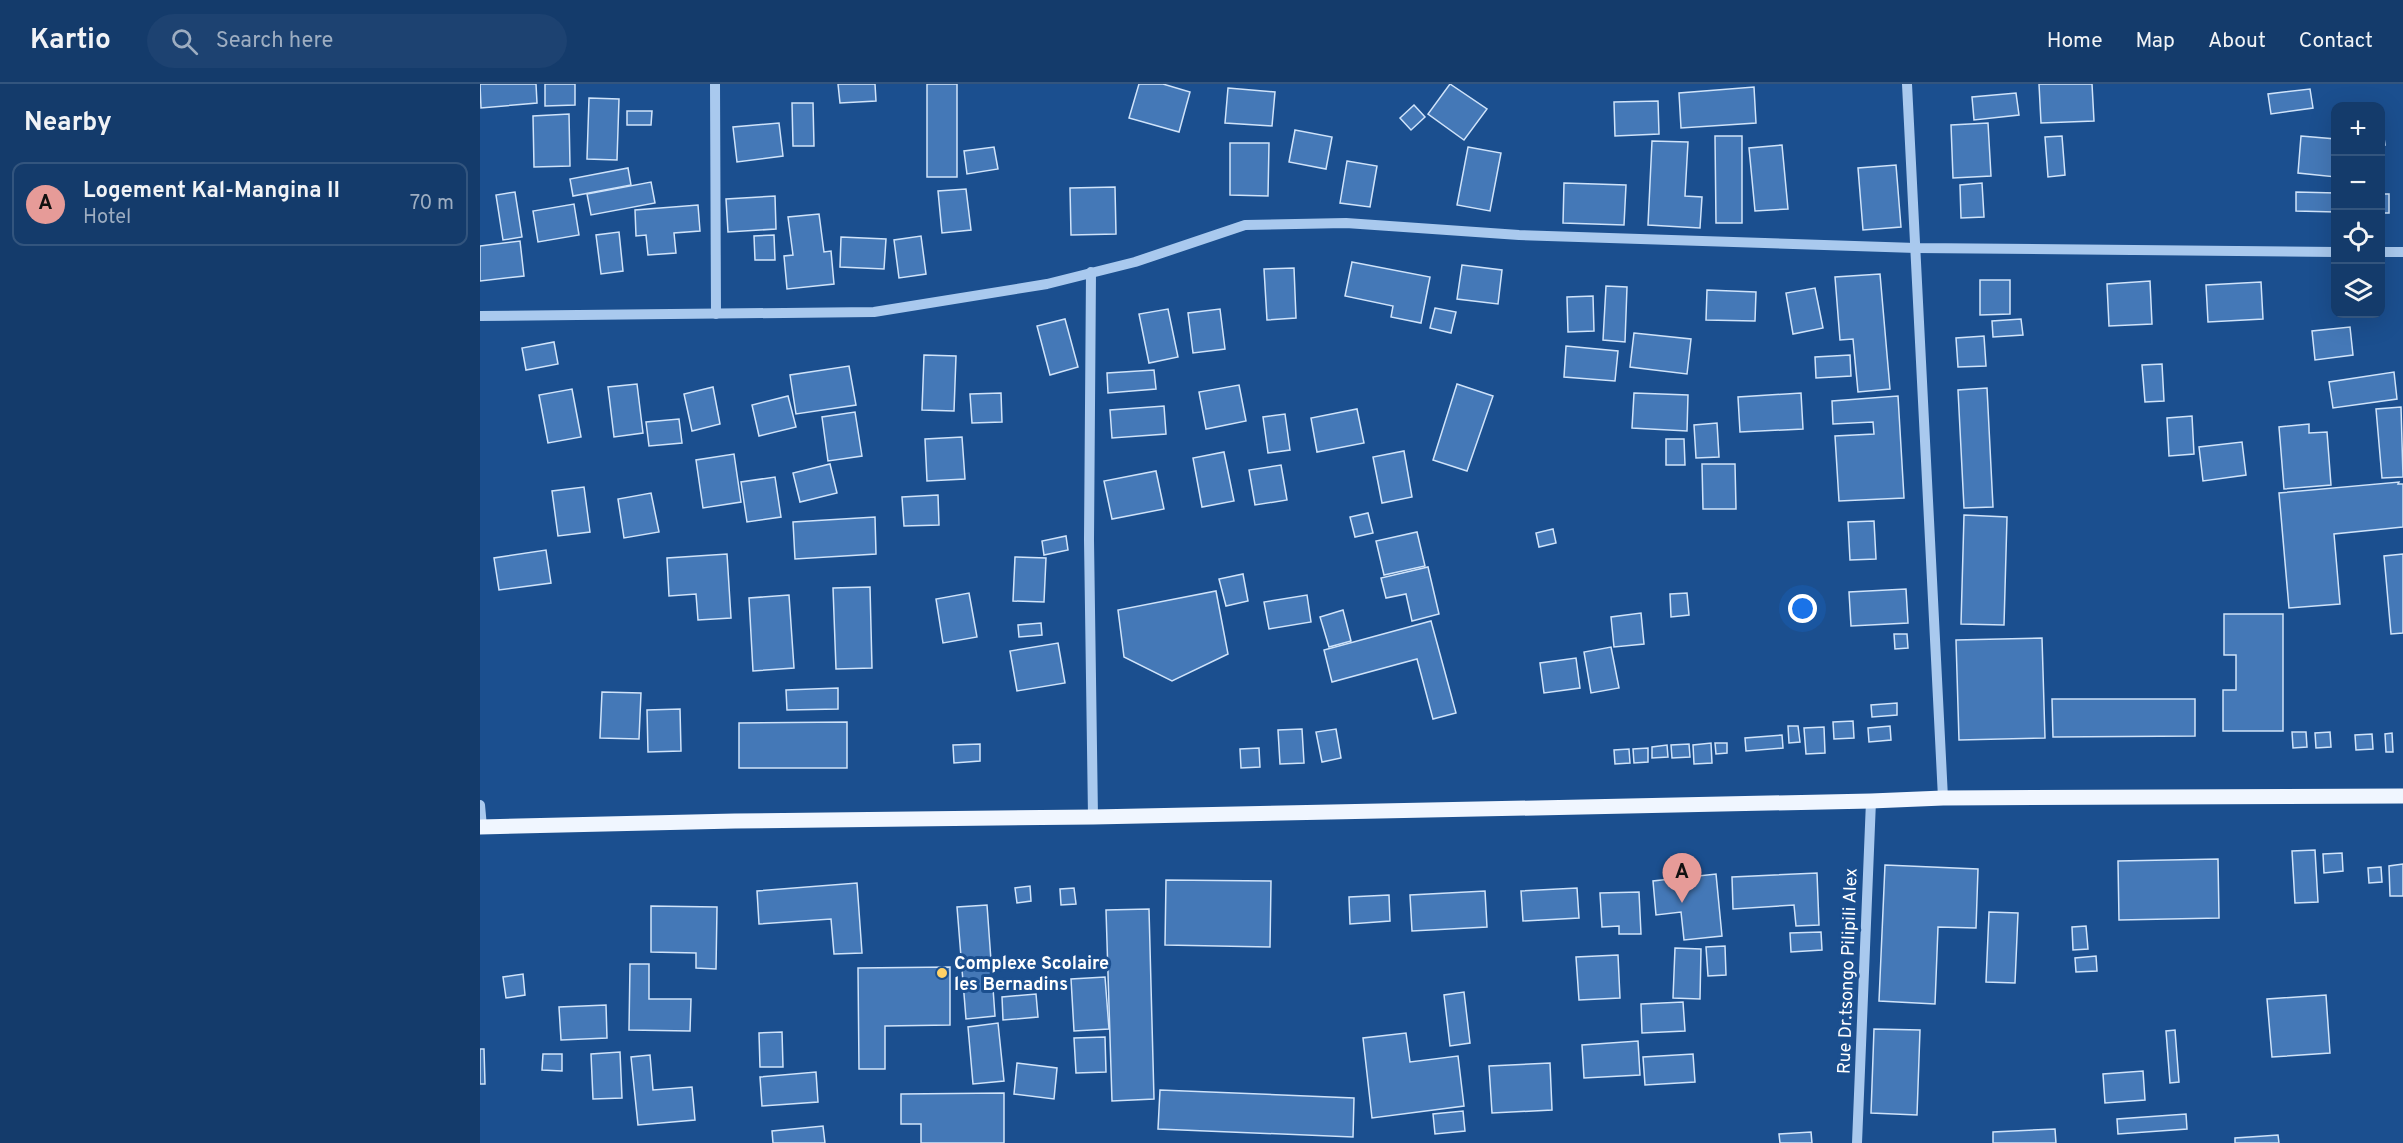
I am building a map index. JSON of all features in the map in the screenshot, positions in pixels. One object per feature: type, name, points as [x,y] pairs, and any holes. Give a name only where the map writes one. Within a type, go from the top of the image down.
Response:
[{"type":"main road","points":[[481,827],[735,821],[1093,818],[1943,798],[2403,796]]},
{"type":"street","points":[[715,84],[716,314]]},
{"type":"street","points":[[1907,84],[1943,798]]},
{"type":"street","points":[[480,316],[874,312],[1047,284],[1135,262],[1245,225],[1346,224],[1519,235],[1916,248],[2331,252]]},
{"type":"street","points":[[2385,252],[2403,252]]},
{"type":"street","points":[[1091,272],[1089,540],[1093,818]]},
{"type":"street","name":"Rue Dr.tsongo Pilipili Alex","points":[[1857,1143],[1871,801]]},
{"type":"street","points":[[480,805],[481,827]]},
{"type":"building","points":[[480,84],[536,84],[537,103],[481,108]]},
{"type":"building","points":[[545,84],[575,84],[575,105],[545,106]]},
{"type":"building","points":[[838,84],[875,84],[876,101],[840,103]]},
{"type":"building","points":[[927,84],[957,84],[957,177],[927,177]]},
{"type":"building","points":[[1139,84],[1163,84],[1190,92],[1179,132],[1129,118]]},
{"type":"building","points":[[1450,84],[1487,109],[1464,140],[1428,114]]},
{"type":"building","points":[[2039,84],[2092,84],[2094,121],[2041,123]]},
{"type":"building","points":[[1754,87],[1756,123],[1681,128],[1679,93]]},
{"type":"building","points":[[1228,88],[1275,92],[1272,126],[1225,123]]},
{"type":"building","points":[[2310,89],[2313,108],[2271,114],[2268,94]]},
{"type":"building","points":[[2016,93],[2019,115],[1974,120],[1972,97]]},
{"type":"building","points":[[589,98],[619,99],[617,160],[587,159]]},
{"type":"building","points":[[1658,101],[1659,134],[1615,136],[1614,102]]},
{"type":"building","points":[[792,103],[813,103],[814,146],[793,146]]},
{"type":"building","points":[[1414,105],[1425,117],[1411,130],[1400,118]]},
{"type":"building","points":[[627,111],[652,111],[651,125],[627,125]]},
{"type":"building","points":[[569,114],[570,166],[534,167],[533,116]]},
{"type":"building","points":[[779,123],[783,156],[737,162],[733,127]]},
{"type":"building","points":[[1988,123],[1991,176],[1953,178],[1951,125]]},
{"type":"building","points":[[1295,130],[1332,137],[1326,169],[1289,162]]},
{"type":"building","points":[[1715,136],[1742,136],[1742,223],[1716,223]]},
{"type":"building","points":[[2062,136],[2065,175],[2048,177],[2045,137]]},
{"type":"building","points":[[2301,136],[2331,139],[2331,176],[2298,173]]},
{"type":"building","points":[[1652,141],[1688,142],[1685,196],[1702,197],[1700,228],[1648,225]]},
{"type":"building","points":[[1230,143],[1269,143],[1268,196],[1230,195]]},
{"type":"building","points":[[1782,145],[1788,209],[1755,211],[1749,148]]},
{"type":"building","points":[[994,147],[998,169],[967,174],[964,151]]},
{"type":"building","points":[[1468,147],[1501,153],[1490,211],[1457,205]]},
{"type":"building","points":[[1347,161],[1377,166],[1370,207],[1340,203]]},
{"type":"building","points":[[1896,165],[1901,227],[1863,230],[1858,168]]},
{"type":"building","points":[[628,168],[631,185],[573,196],[570,179]]},
{"type":"building","points":[[651,182],[655,203],[591,215],[587,194]]},
{"type":"building","points":[[1564,183],[1626,185],[1624,225],[1563,223]]},
{"type":"building","points":[[1982,183],[1984,217],[1961,218],[1960,185]]},
{"type":"building","points":[[1115,187],[1116,234],[1071,235],[1070,188]]},
{"type":"building","points":[[966,189],[971,230],[942,233],[938,191]]},
{"type":"building","points":[[515,192],[522,237],[503,240],[496,195]]},
{"type":"building","points":[[2296,192],[2331,193],[2331,212],[2296,211]]},
{"type":"building","points":[[2385,194],[2389,194],[2389,213],[2385,213]]},
{"type":"building","points":[[775,196],[776,229],[728,232],[726,199]]},
{"type":"building","points":[[574,204],[579,235],[538,242],[533,211]]},
{"type":"building","points":[[698,205],[700,231],[674,233],[676,253],[648,255],[646,235],[636,236],[635,210]]},
{"type":"building","points":[[819,214],[824,252],[831,251],[834,284],[787,289],[784,256],[793,255],[788,217]]},
{"type":"building","points":[[619,232],[623,271],[601,274],[596,235]]},
{"type":"building","points":[[774,235],[775,260],[755,260],[754,236]]},
{"type":"building","points":[[921,236],[926,274],[899,278],[894,240]]},
{"type":"building","points":[[841,237],[886,239],[884,269],[840,267]]},
{"type":"building","points":[[520,241],[524,276],[480,281],[480,246]]},
{"type":"building","points":[[1352,262],[1430,277],[1421,323],[1391,317],[1393,306],[1345,296]]},
{"type":"building","points":[[1462,265],[1502,270],[1498,304],[1457,299]]},
{"type":"building","points":[[1294,268],[1296,318],[1267,320],[1264,269]]},
{"type":"building","points":[[1880,274],[1890,389],[1858,392],[1853,339],[1840,340],[1835,277]]},
{"type":"building","points":[[1980,280],[2010,280],[2010,314],[1980,315]]},
{"type":"building","points":[[2150,281],[2152,324],[2109,326],[2107,284]]},
{"type":"building","points":[[2261,282],[2263,319],[2208,322],[2206,285]]},
{"type":"building","points":[[1606,286],[1627,287],[1625,342],[1603,340]]},
{"type":"building","points":[[1815,288],[1823,328],[1793,334],[1786,293]]},
{"type":"building","points":[[1707,290],[1756,292],[1755,321],[1706,320]]},
{"type":"building","points":[[1593,296],[1594,331],[1568,332],[1567,297]]},
{"type":"building","points":[[1435,308],[1456,312],[1451,333],[1430,328]]},
{"type":"building","points":[[1168,309],[1178,357],[1149,363],[1139,314]]},
{"type":"building","points":[[1220,309],[1225,349],[1193,353],[1188,313]]},
{"type":"building","points":[[1065,319],[1078,367],[1050,375],[1037,326]]},
{"type":"building","points":[[2021,319],[2023,335],[1993,337],[1992,321]]},
{"type":"building","points":[[2350,327],[2353,355],[2315,360],[2312,331]]},
{"type":"building","points":[[1634,333],[1691,339],[1687,374],[1630,367]]},
{"type":"building","points":[[1984,336],[1986,366],[1958,367],[1956,338]]},
{"type":"building","points":[[554,342],[558,364],[526,370],[522,348]]},
{"type":"building","points":[[1566,346],[1618,351],[1615,381],[1564,377]]},
{"type":"building","points":[[924,355],[956,356],[954,411],[922,410]]},
{"type":"building","points":[[1850,355],[1851,376],[1816,378],[1815,357]]},
{"type":"building","points":[[2162,364],[2164,401],[2145,402],[2142,365]]},
{"type":"building","points":[[849,366],[856,405],[796,414],[790,375]]},
{"type":"building","points":[[1154,370],[1156,389],[1108,393],[1107,373]]},
{"type":"building","points":[[2394,372],[2397,399],[2333,408],[2329,382]]},
{"type":"building","points":[[637,384],[643,433],[614,437],[608,387]]},
{"type":"building","points":[[1457,384],[1493,396],[1467,471],[1433,460]]},
{"type":"building","points":[[1239,385],[1246,421],[1206,429],[1199,392]]},
{"type":"building","points":[[713,387],[720,424],[692,431],[684,394]]},
{"type":"building","points":[[1987,388],[1993,507],[1964,508],[1958,390]]},
{"type":"building","points":[[572,389],[581,437],[548,443],[539,395]]},
{"type":"building","points":[[1001,393],[1002,422],[972,423],[970,394]]},
{"type":"building","points":[[1634,393],[1688,395],[1687,431],[1632,428]]},
{"type":"building","points":[[1801,393],[1803,429],[1740,432],[1738,397]]},
{"type":"building","points":[[788,396],[796,427],[759,436],[752,405]]},
{"type":"building","points":[[1898,396],[1904,498],[1839,501],[1835,436],[1874,434],[1873,422],[1833,424],[1832,401]]},
{"type":"building","points":[[1164,406],[1166,434],[1112,438],[1110,410]]},
{"type":"building","points":[[2401,407],[2403,477],[2382,478],[2376,409]]},
{"type":"building","points":[[1357,409],[1364,443],[1317,452],[1311,418]]},
{"type":"building","points":[[855,412],[862,456],[828,461],[822,417]]},
{"type":"building","points":[[1285,414],[1290,450],[1268,453],[1263,417]]},
{"type":"building","points":[[2192,416],[2194,454],[2169,456],[2167,418]]},
{"type":"building","points":[[679,419],[682,443],[649,446],[646,422]]},
{"type":"building","points":[[1717,423],[1719,457],[1696,458],[1694,425]]},
{"type":"building","points":[[2309,424],[2309,433],[2327,432],[2331,485],[2284,489],[2279,427]]},
{"type":"building","points":[[962,437],[965,479],[927,481],[925,439]]},
{"type":"building","points":[[1666,439],[1684,439],[1685,465],[1666,465]]},
{"type":"building","points":[[2242,442],[2246,475],[2203,481],[2199,447]]},
{"type":"building","points":[[1404,451],[1412,497],[1382,503],[1373,457]]},
{"type":"building","points":[[1224,452],[1234,501],[1202,507],[1193,458]]},
{"type":"building","points":[[734,454],[741,502],[703,508],[696,460]]},
{"type":"building","points":[[830,464],[837,493],[800,502],[793,473]]},
{"type":"building","points":[[1702,464],[1735,464],[1736,509],[1703,509]]},
{"type":"building","points":[[1281,465],[1287,500],[1255,505],[1249,470]]},
{"type":"building","points":[[1156,471],[1164,509],[1112,519],[1104,481]]},
{"type":"building","points":[[775,477],[781,517],[747,522],[741,482]]},
{"type":"building","points":[[2399,482],[2398,484],[2403,484],[2403,527],[2334,534],[2340,604],[2289,608],[2279,493]]},
{"type":"building","points":[[584,487],[590,532],[558,536],[552,491]]},
{"type":"building","points":[[651,493],[659,532],[624,538],[618,499]]},
{"type":"building","points":[[938,495],[939,525],[904,526],[902,497]]},
{"type":"building","points":[[1368,513],[1373,533],[1355,537],[1350,517]]},
{"type":"building","points":[[1964,515],[2007,517],[2004,625],[1961,624]]},
{"type":"building","points":[[875,517],[876,554],[795,559],[793,522]]},
{"type":"building","points":[[1874,521],[1876,559],[1850,560],[1848,522]]},
{"type":"building","points":[[1553,529],[1556,543],[1539,547],[1536,533]]},
{"type":"building","points":[[1417,532],[1425,566],[1384,575],[1376,541]]},
{"type":"building","points":[[1066,536],[1068,550],[1044,555],[1042,541]]},
{"type":"building","points":[[546,550],[551,583],[499,590],[494,558]]},
{"type":"building","points":[[727,554],[731,618],[698,620],[696,594],[669,596],[667,558]]},
{"type":"building","points":[[2403,554],[2403,633],[2391,634],[2384,556]]},
{"type":"building","points":[[1015,557],[1046,558],[1044,602],[1013,601]]},
{"type":"building","points":[[1428,567],[1439,614],[1412,621],[1406,594],[1386,598],[1381,578]]},
{"type":"building","points":[[1243,574],[1248,601],[1226,606],[1219,579]]},
{"type":"building","points":[[870,587],[872,668],[836,669],[833,588]]},
{"type":"building","points":[[1906,589],[1908,623],[1851,626],[1849,592]]},
{"type":"building","points":[[1216,591],[1228,654],[1172,681],[1124,657],[1118,610]]},
{"type":"building","points":[[969,593],[977,637],[943,643],[936,599]]},
{"type":"building","points":[[1687,593],[1689,615],[1671,617],[1670,594]]},
{"type":"building","points":[[789,595],[794,668],[753,671],[749,598]]},
{"type":"building","points":[[1307,595],[1311,622],[1269,629],[1264,602]]},
{"type":"building","points":[[1343,610],[1351,641],[1329,647],[1320,617]]},
{"type":"building","points":[[1641,613],[1644,644],[1614,647],[1611,617]]},
{"type":"building","points":[[2224,614],[2283,614],[2283,731],[2223,731],[2223,690],[2236,690],[2236,655],[2224,655]]},
{"type":"building","points":[[1431,621],[1456,713],[1433,719],[1417,659],[1332,682],[1324,650]]},
{"type":"building","points":[[1041,623],[1042,635],[1019,637],[1018,625]]},
{"type":"building","points":[[1894,634],[1907,634],[1908,648],[1895,649]]},
{"type":"building","points":[[2042,638],[2045,738],[1959,740],[1956,640]]},
{"type":"building","points":[[1058,643],[1065,683],[1017,691],[1010,651]]},
{"type":"building","points":[[1611,647],[1619,688],[1591,693],[1584,652]]},
{"type":"building","points":[[1576,658],[1580,688],[1544,693],[1540,663]]},
{"type":"building","points":[[838,688],[838,709],[787,710],[786,690]]},
{"type":"building","points":[[602,692],[641,693],[639,739],[600,738]]},
{"type":"building","points":[[2052,699],[2195,699],[2195,736],[2053,737]]},
{"type":"building","points":[[1897,703],[1897,715],[1872,717],[1871,705]]},
{"type":"building","points":[[680,709],[681,751],[648,752],[647,710]]},
{"type":"building","points":[[1853,721],[1854,738],[1834,739],[1833,722]]},
{"type":"building","points":[[847,722],[847,768],[739,768],[739,723]]},
{"type":"building","points":[[1788,726],[1798,726],[1800,742],[1789,743]]},
{"type":"building","points":[[1890,726],[1891,740],[1869,742],[1868,728]]},
{"type":"building","points":[[1824,727],[1825,753],[1806,754],[1804,728]]},
{"type":"building","points":[[1302,729],[1304,763],[1280,764],[1278,730]]},
{"type":"building","points":[[1336,729],[1341,758],[1322,762],[1316,732]]},
{"type":"building","points":[[2292,732],[2306,732],[2307,747],[2293,748]]},
{"type":"building","points":[[2330,732],[2331,747],[2316,748],[2315,733]]},
{"type":"building","points":[[2392,733],[2393,752],[2386,752],[2385,734]]},
{"type":"building","points":[[2372,734],[2373,749],[2356,750],[2355,735]]},
{"type":"building","points":[[1782,735],[1783,748],[1746,751],[1745,738]]},
{"type":"building","points":[[1711,743],[1712,763],[1694,764],[1693,745]]},
{"type":"building","points":[[1715,743],[1727,743],[1727,753],[1716,754]]},
{"type":"building","points":[[980,744],[980,761],[954,763],[953,745]]},
{"type":"building","points":[[1689,744],[1690,757],[1672,758],[1671,745]]},
{"type":"building","points":[[1667,745],[1668,757],[1652,758],[1652,747]]},
{"type":"building","points":[[1259,748],[1260,767],[1241,768],[1240,749]]},
{"type":"building","points":[[1648,748],[1648,762],[1634,763],[1633,749]]},
{"type":"building","points":[[1629,749],[1630,763],[1615,764],[1614,750]]},
{"type":"building","points":[[2315,850],[2318,902],[2295,903],[2292,851]]},
{"type":"building","points":[[2342,853],[2343,871],[2324,873],[2323,854]]},
{"type":"building","points":[[2218,859],[2219,918],[2119,920],[2118,861]]},
{"type":"building","points":[[2403,864],[2403,896],[2390,896],[2389,866]]},
{"type":"building","points":[[1885,865],[1978,869],[1976,928],[1938,927],[1935,1004],[1879,1001]]},
{"type":"building","points":[[2381,867],[2382,882],[2369,883],[2368,868]]},
{"type":"building","points":[[1817,873],[1819,925],[1796,926],[1794,905],[1733,909],[1732,877]]},
{"type":"building","points":[[1716,874],[1722,936],[1684,940],[1681,912],[1656,915],[1653,881]]},
{"type":"building","points":[[1166,880],[1271,881],[1270,947],[1165,945]]},
{"type":"building","points":[[857,883],[862,953],[834,954],[831,919],[759,924],[757,891]]},
{"type":"building","points":[[1030,886],[1031,901],[1017,903],[1015,888]]},
{"type":"building","points":[[1074,888],[1076,904],[1061,905],[1060,889]]},
{"type":"building","points":[[1577,888],[1579,918],[1523,921],[1521,891]]},
{"type":"building","points":[[1485,891],[1487,927],[1412,931],[1410,895]]},
{"type":"building","points":[[1639,892],[1641,934],[1619,934],[1619,926],[1602,927],[1600,893]]},
{"type":"building","points":[[1389,895],[1390,921],[1350,924],[1349,897]]},
{"type":"building","points":[[987,905],[995,1016],[966,1019],[957,907]]},
{"type":"building","points":[[651,906],[717,907],[716,969],[696,968],[696,953],[651,952]]},
{"type":"building","points":[[1149,909],[1154,1099],[1112,1101],[1106,910]]},
{"type":"building","points":[[1989,912],[2018,913],[2015,983],[1986,982]]},
{"type":"building","points":[[2086,926],[2088,949],[2073,950],[2072,927]]},
{"type":"building","points":[[1821,932],[1822,950],[1791,952],[1790,933]]},
{"type":"building","points":[[1725,946],[1726,975],[1708,976],[1706,947]]},
{"type":"building","points":[[1675,948],[1701,949],[1700,999],[1673,998]]},
{"type":"building","points":[[1618,955],[1620,998],[1579,1000],[1576,957]]},
{"type":"building","points":[[2096,956],[2097,971],[2076,972],[2075,958]]},
{"type":"building","points":[[630,964],[649,964],[649,999],[691,999],[690,1031],[629,1030]]},
{"type":"building","points":[[950,967],[950,1025],[885,1026],[885,1069],[859,1069],[858,968]]},
{"type":"building","points":[[523,974],[525,995],[506,998],[503,977]]},
{"type":"building","points":[[1105,977],[1109,1029],[1074,1031],[1071,979]]},
{"type":"building","points":[[1464,992],[1470,1043],[1450,1046],[1444,995]]},
{"type":"building","points":[[1036,994],[1038,1017],[1003,1020],[1002,997]]},
{"type":"building","points":[[2326,995],[2330,1053],[2272,1057],[2267,999]]},
{"type":"building","points":[[1683,1002],[1685,1031],[1642,1033],[1641,1004]]},
{"type":"building","points":[[606,1005],[607,1038],[561,1040],[559,1007]]},
{"type":"building","points":[[998,1023],[1004,1081],[973,1084],[968,1027]]},
{"type":"building","points":[[1874,1029],[1920,1030],[1917,1115],[1871,1113]]},
{"type":"building","points":[[2175,1030],[2179,1082],[2170,1083],[2166,1031]]},
{"type":"building","points":[[782,1032],[783,1067],[760,1067],[759,1033]]},
{"type":"building","points":[[1406,1033],[1410,1062],[1458,1056],[1464,1106],[1372,1118],[1363,1038]]},
{"type":"building","points":[[1105,1037],[1106,1072],[1076,1073],[1074,1038]]},
{"type":"building","points":[[1638,1041],[1640,1075],[1584,1078],[1582,1045]]},
{"type":"building","points":[[480,1049],[484,1049],[485,1084],[480,1084]]},
{"type":"building","points":[[620,1052],[622,1098],[593,1099],[591,1054]]},
{"type":"building","points":[[543,1054],[562,1054],[562,1071],[542,1070]]},
{"type":"building","points":[[1693,1054],[1695,1082],[1645,1085],[1643,1057]]},
{"type":"building","points":[[650,1055],[653,1090],[692,1087],[695,1120],[638,1125],[631,1057]]},
{"type":"building","points":[[1017,1063],[1057,1068],[1054,1099],[1014,1094]]},
{"type":"building","points":[[1550,1063],[1552,1110],[1492,1113],[1489,1066]]},
{"type":"building","points":[[2143,1071],[2145,1100],[2105,1103],[2103,1074]]},
{"type":"building","points":[[816,1072],[818,1102],[762,1106],[760,1077]]},
{"type":"building","points":[[1160,1090],[1354,1098],[1353,1137],[1158,1129]]},
{"type":"building","points":[[1004,1093],[1004,1143],[921,1143],[921,1124],[901,1124],[901,1094]]},
{"type":"building","points":[[1463,1111],[1465,1131],[1435,1134],[1433,1114]]},
{"type":"building","points":[[2186,1114],[2187,1129],[2118,1134],[2117,1119]]},
{"type":"building","points":[[823,1126],[825,1143],[773,1143],[772,1131]]},
{"type":"building","points":[[2055,1129],[2056,1143],[1993,1143],[1993,1132]]},
{"type":"building","points":[[1811,1132],[1812,1143],[1780,1143],[1779,1134]]},
{"type":"building","points":[[2278,1135],[2279,1143],[2235,1143],[2235,1138]]},
{"type":"place","name":"Logement Kal-Mangina II","points":[[1682,903]]},
{"type":"place","name":"Complexe Scolaire les Bernadins","points":[[942,973]]}]
